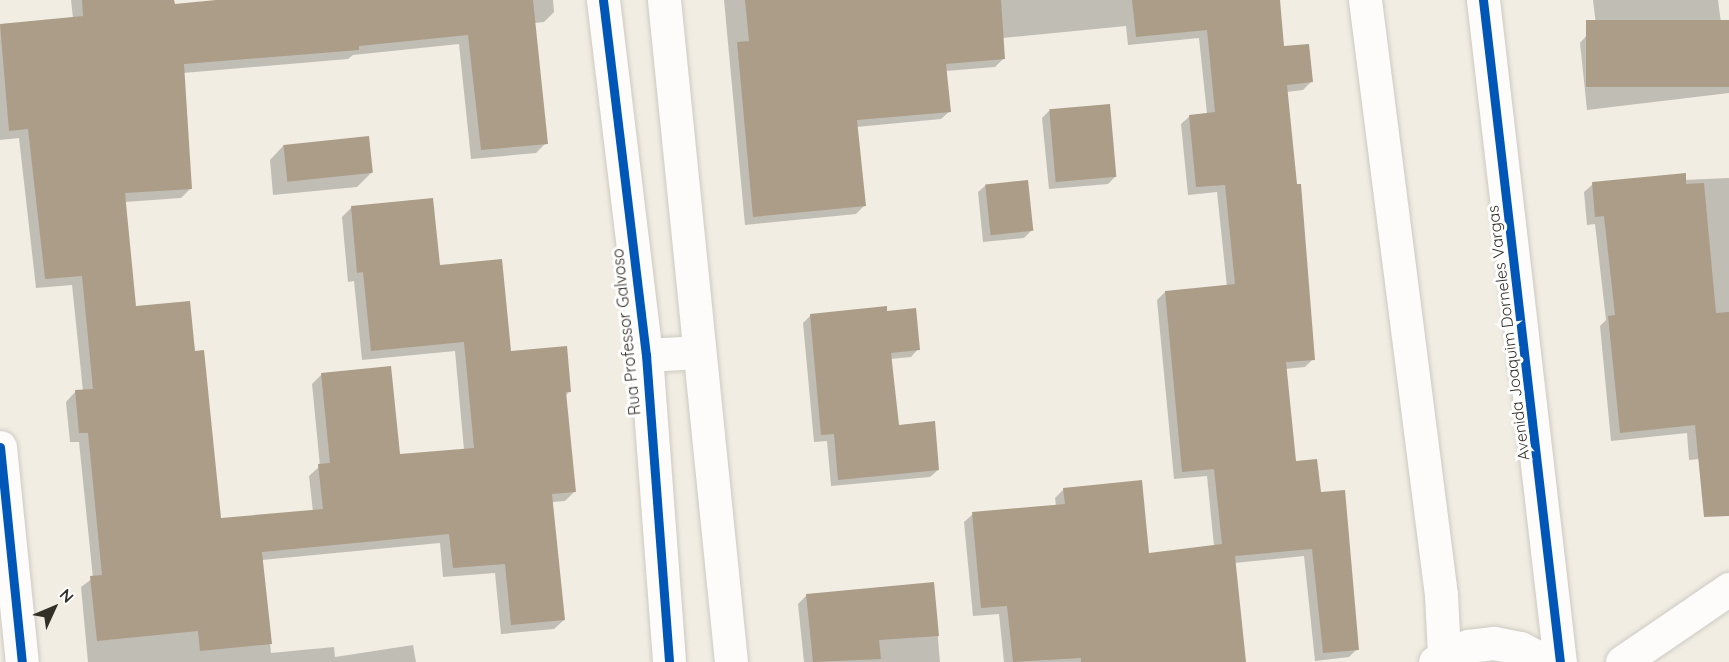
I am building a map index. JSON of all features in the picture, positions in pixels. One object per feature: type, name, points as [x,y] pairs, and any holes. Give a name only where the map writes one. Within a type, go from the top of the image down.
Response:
[{"type":"street","name":"Rua Professor Galvoso","points":[[603,0],[646,355],[669,662]]},
{"type":"street","points":[[664,0],[731,662]]},
{"type":"street","points":[[1365,0],[1441,595],[1440,658],[1468,646],[1494,643],[1520,648],[1548,662]]},
{"type":"street","name":"Avenida Joaquim Dorneles Vargas","points":[[1483,0],[1560,662]]},
{"type":"street","points":[[646,355],[699,352]]},
{"type":"street","points":[[0,447],[22,662]]},
{"type":"street","points":[[1622,662],[1729,589]]},
{"type":"building","points":[[82,0],[174,0],[175,4],[216,0],[533,0],[548,144],[481,150],[468,35],[359,46],[359,50],[184,64],[192,189],[125,193],[136,306],[190,301],[195,351],[204,350],[221,518],[323,509],[318,464],[330,463],[321,373],[391,366],[400,454],[474,448],[464,342],[371,351],[363,272],[357,273],[351,206],[433,198],[440,265],[502,259],[511,351],[567,346],[571,392],[566,392],[576,492],[552,494],[565,620],[511,625],[505,564],[453,568],[449,534],[262,552],[272,644],[200,651],[198,631],[97,641],[90,576],[102,575],[88,433],[79,433],[75,390],[93,389],[82,276],[45,279],[28,129],[9,131],[0,24],[83,16]]},
{"type":"building","points":[[745,0],[1001,0],[1005,59],[946,64],[951,112],[857,120],[866,206],[753,217],[737,42],[749,41]]},
{"type":"building","points":[[1132,0],[1280,0],[1284,46],[1309,44],[1313,82],[1287,85],[1297,184],[1301,184],[1315,360],[1286,362],[1296,461],[1317,459],[1321,492],[1345,490],[1359,650],[1323,653],[1312,549],[1235,556],[1246,662],[1081,662],[1081,658],[1013,662],[1007,606],[981,608],[972,512],[1065,504],[1063,488],[1142,480],[1149,553],[1222,544],[1214,469],[1182,472],[1165,291],[1235,284],[1225,185],[1196,187],[1189,115],[1215,112],[1207,30],[1136,37]]},
{"type":"building","points":[[1586,20],[1729,20],[1729,87],[1586,87]]},
{"type":"building","points":[[1110,104],[1116,177],[1056,182],[1049,109]]},
{"type":"building","points":[[369,136],[373,173],[287,182],[283,145]]},
{"type":"building","points":[[1686,173],[1686,184],[1704,183],[1716,313],[1729,312],[1729,516],[1704,517],[1695,425],[1620,433],[1608,316],[1615,315],[1604,216],[1595,217],[1592,182]]},
{"type":"building","points":[[1028,180],[1033,231],[991,235],[985,184]]},
{"type":"building","points":[[887,306],[887,311],[916,308],[920,350],[891,353],[899,425],[935,421],[939,470],[838,480],[834,434],[821,435],[810,314]]},
{"type":"building","points":[[934,582],[939,636],[879,640],[881,659],[813,662],[806,594]]},
{"type":"cycle path","points":[[603,0],[646,355],[669,662]]},
{"type":"cycle path","points":[[1483,0],[1560,662]]},
{"type":"cycle path","points":[[0,447],[22,662]]}]
